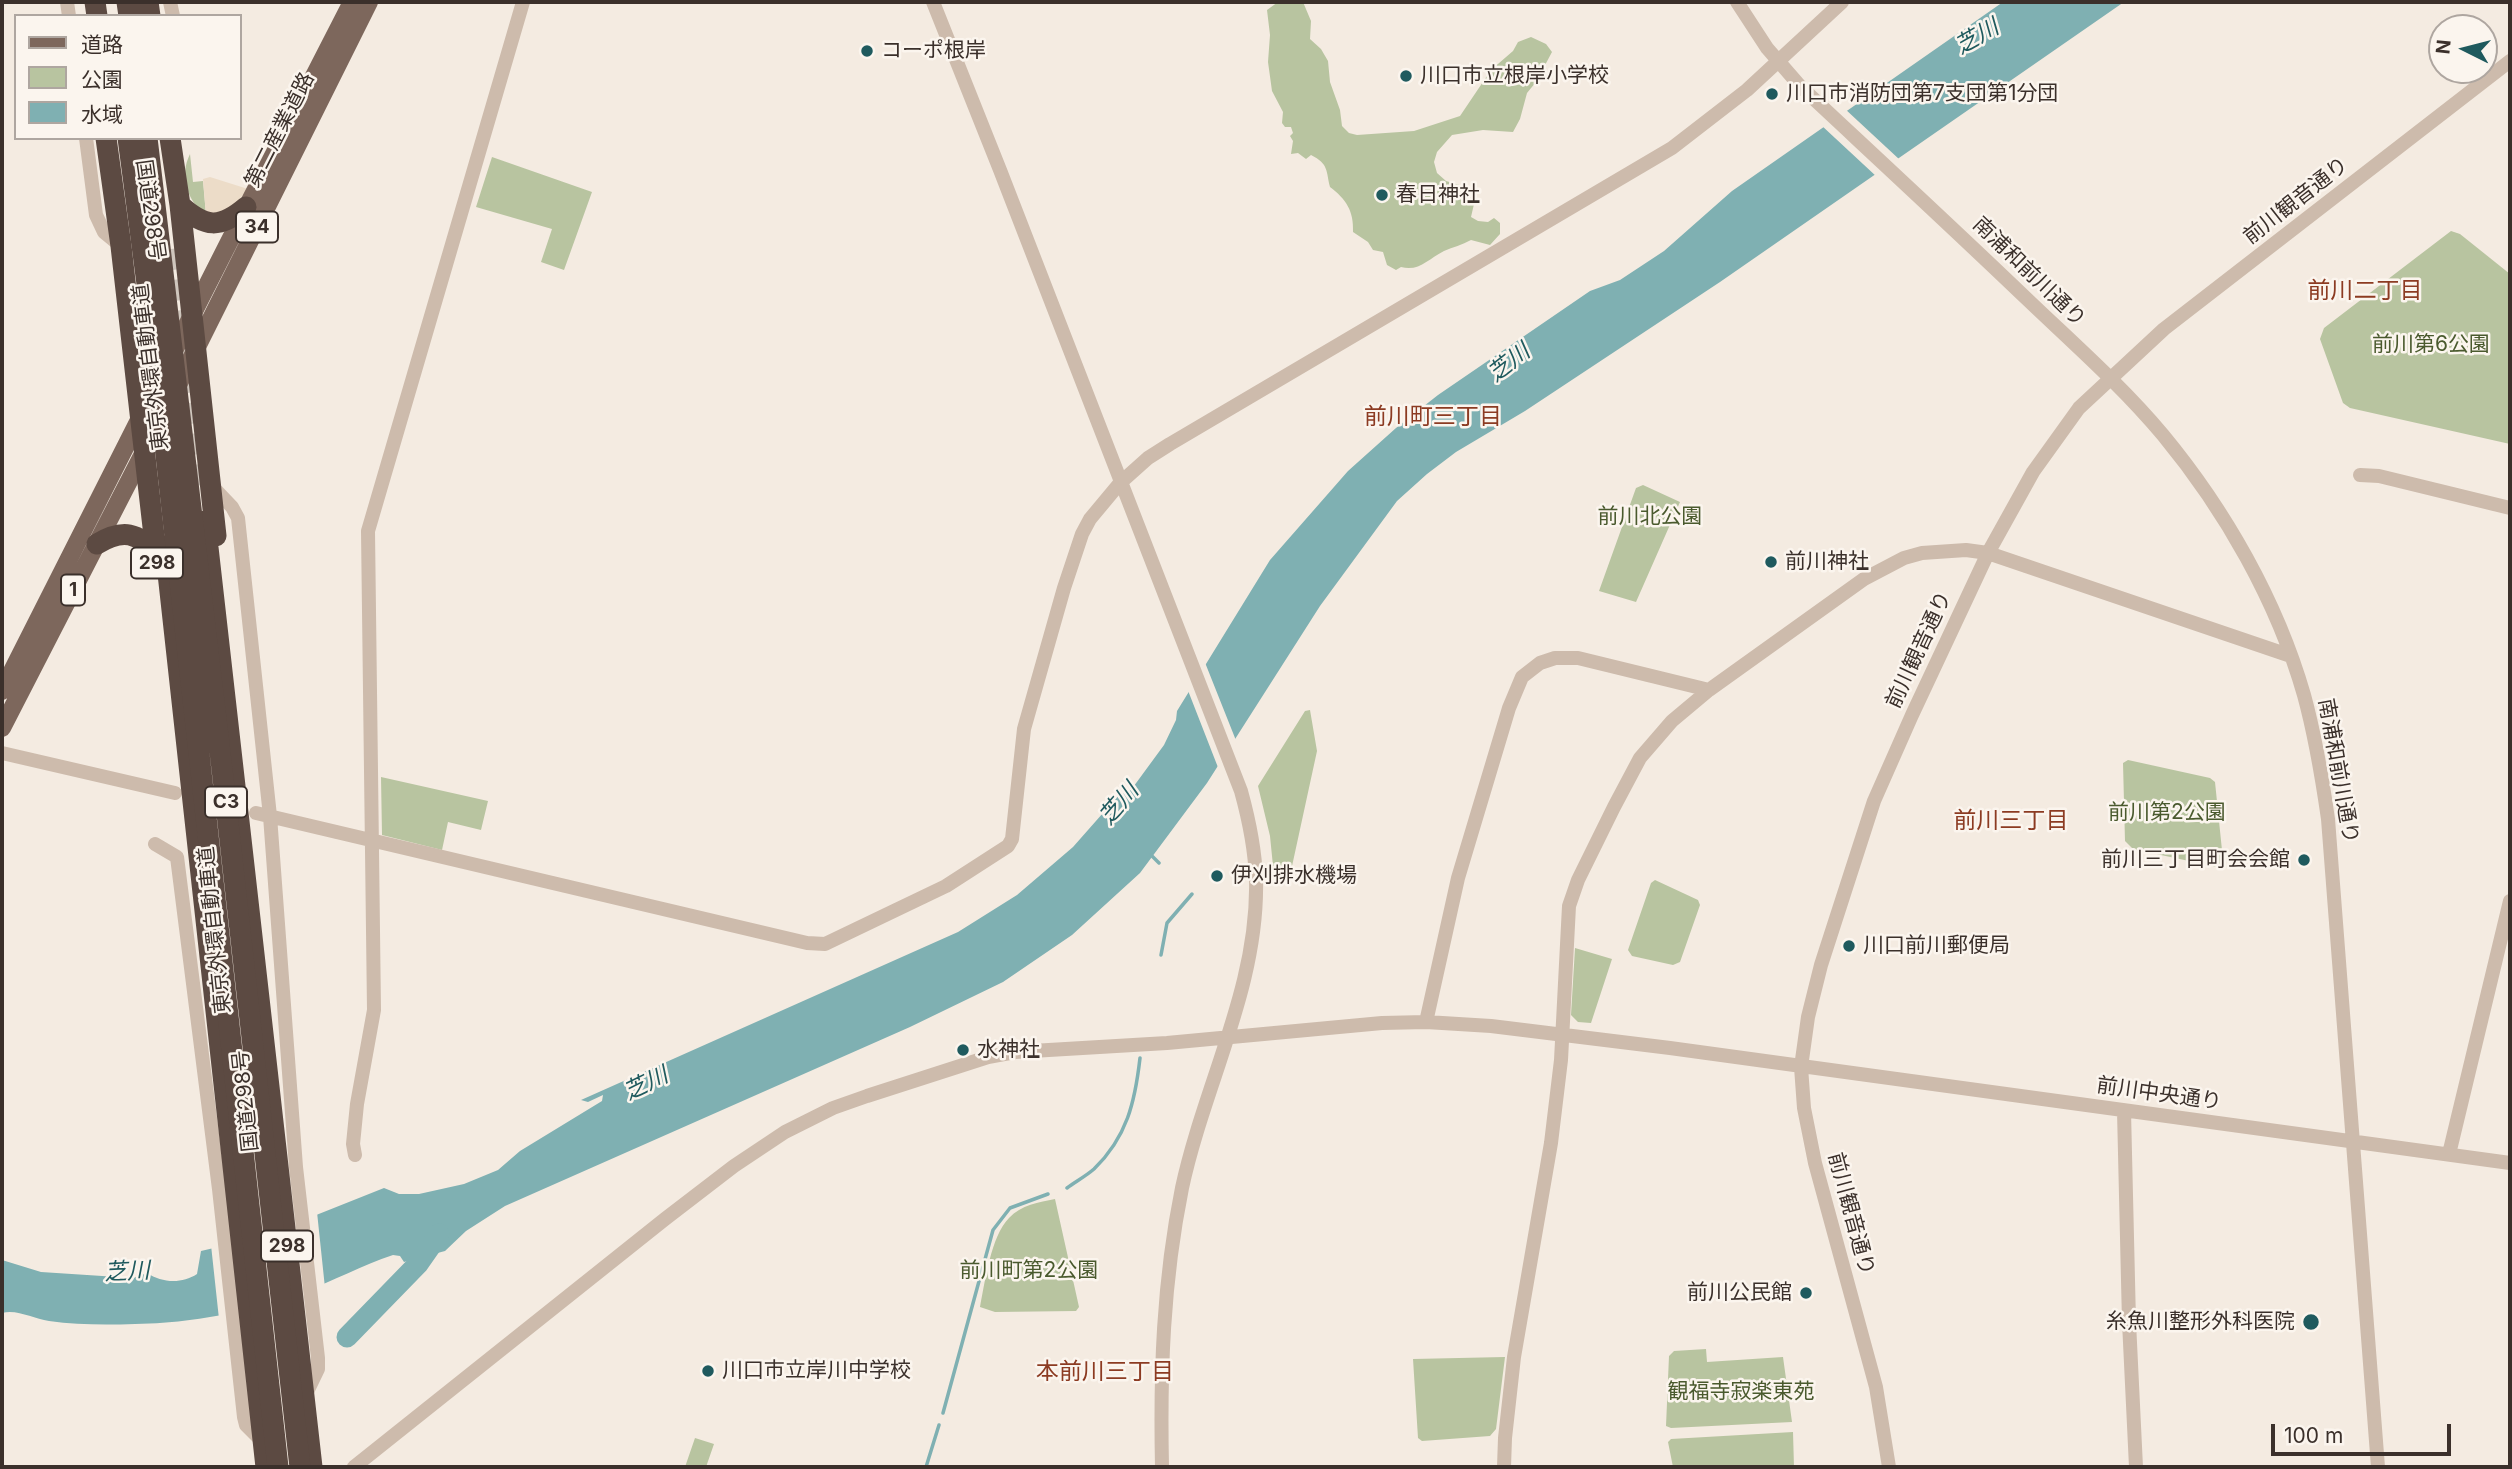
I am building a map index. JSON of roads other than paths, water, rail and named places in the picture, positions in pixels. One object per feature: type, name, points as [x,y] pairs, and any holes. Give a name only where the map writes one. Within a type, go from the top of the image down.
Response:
[{"type":"highway","name":"298","points":[[106,140],[160,551]]},
{"type":"highway","name":"国道298号","points":[[116,140],[136,288]]},
{"type":"highway","name":"東京外環自動車道","points":[[128,140],[150,312],[278,1467]]},
{"type":"highway","name":"東京外環自動車道","points":[[147,140],[216,713],[300,1467]]},
{"type":"highway","name":"国道298号","points":[[158,140],[171,249]]},
{"type":"highway","name":"298","points":[[176,144],[180,205],[230,656],[243,853]]},
{"type":"highway","points":[[180,205],[203,222],[214,224],[233,218],[246,207]]},
{"type":"highway","name":"国道298号","points":[[205,521],[243,853],[287,1169],[304,1319],[304,1397],[312,1467]]},
{"type":"highway","points":[[97,544],[118,535],[138,537],[160,551]]},
{"type":"highway","name":"国道298号","points":[[160,551],[187,839],[212,987],[226,1186],[243,1338],[266,1467]]},
{"type":"main road","name":"第二産業道路","points":[[2,691],[141,419],[192,312],[352,2]]},
{"type":"main road","name":"第二産業道路","points":[[2,728],[145,452],[369,2]]},
{"type":"street","points":[[355,1154],[353,1144],[357,1104],[374,1010],[368,531],[523,2]]},
{"type":"street","points":[[933,2],[1187,650],[1236,779],[1252,835],[1256,882],[1249,958],[1242,990],[1205,1103],[1183,1186],[1168,1267],[1163,1320],[1162,1467]]},
{"type":"street","name":"南浦和前川通り","points":[[1737,2],[1767,48],[1800,86],[2110,378],[2163,435],[2210,498],[2252,569],[2291,656],[2312,728],[2328,819],[2378,1467]]},
{"type":"street","points":[[263,814],[807,943],[825,944],[946,886],[1008,846],[1013,827],[1024,729],[1064,588],[1082,534],[1090,519],[1120,483],[1148,458],[1170,444],[1672,148],[1779,62],[1842,2]]},
{"type":"street","name":"前川観音通り","points":[[1889,1467],[1876,1387],[1815,1163],[1806,1117],[1801,1067],[1814,989],[1874,801],[1949,632],[1988,553],[2033,472],[2079,408],[2164,329],[2510,61]]},
{"type":"street","points":[[86,140],[96,215],[104,232],[121,246]]},
{"type":"street","points":[[2360,475],[2379,477],[2510,508]]},
{"type":"street","points":[[210,484],[239,518],[263,814],[287,1169]]},
{"type":"street","points":[[1504,1467],[1504,1438],[1514,1357],[1551,1143],[1563,1034],[1569,906],[1578,880],[1640,758],[1672,722],[1709,690],[1864,579],[1905,558],[1942,550],[1988,553],[2291,656]]},
{"type":"street","points":[[1426,1022],[1458,878],[1509,708],[1522,677],[1540,663],[1555,658],[1578,658],[1709,690]]},
{"type":"street","points":[[2,753],[176,793]]},
{"type":"street","points":[[155,844],[177,856],[226,1186]]},
{"type":"street","points":[[2449,1154],[2510,901]]},
{"type":"street","name":"前川中央通り","points":[[355,1467],[695,1196],[755,1152],[810,1118],[867,1096],[999,1055],[1381,1023],[1426,1022],[1563,1034],[2510,1163]]},
{"type":"street","points":[[2124,1111],[2129,1322],[2136,1467]]},
{"type":"water","name":"芝川","points":[[2003,2],[2124,2],[1720,282],[1525,411],[1456,452],[1427,474],[1397,501],[1320,606],[1207,783],[1140,873],[1072,935],[1003,982],[910,1027],[505,1206],[466,1231],[445,1251],[404,1262],[400,1256],[393,1255],[283,1299],[199,1319],[92,1324],[49,1321],[14,1312],[2,1313],[2,1260],[41,1272],[133,1278],[147,1273],[159,1279],[179,1281],[197,1274],[201,1251],[261,1237],[384,1188],[399,1194],[419,1194],[464,1184],[498,1170],[520,1151],[602,1101],[603,1095],[588,1102],[581,1100],[958,932],[1017,895],[1073,847],[1118,796],[1131,790],[1164,745],[1176,720],[1177,711],[1270,560],[1348,471],[1438,395],[1590,291],[1620,280],[1664,251],[1732,191]]},
{"type":"waterway","points":[[1151,855],[1159,863]]},
{"type":"waterway","points":[[1161,955],[1167,923],[1192,894]]},
{"type":"waterway","points":[[1067,1188],[1094,1169],[1122,1131],[1132,1104],[1140,1058]]},
{"type":"waterway","points":[[943,1413],[993,1230],[1010,1208],[1048,1194]]},
{"type":"waterway","points":[[347,1337],[418,1264],[439,1234]]},
{"type":"waterway","points":[[926,1467],[939,1425]]},
{"type":"tunnel","points":[[171,249],[201,490]]},
{"type":"place","name":"コーポ根岸","points":[[867,51]]},
{"type":"place","name":"川口市立根岸小学校","points":[[1406,76]]},
{"type":"place","name":"川口市消防団第7支団第1分団","points":[[1772,94]]},
{"type":"place","name":"春日神社","points":[[1382,195]]},
{"type":"place","name":"前川神社","points":[[1771,562]]},
{"type":"place","name":"前川三丁目町会会館","points":[[2304,860]]},
{"type":"place","name":"伊刈排水機場","points":[[1217,876]]},
{"type":"place","name":"川口前川郵便局","points":[[1849,946]]},
{"type":"place","name":"水神社","points":[[963,1050]]},
{"type":"place","name":"前川公民館","points":[[1806,1293]]},
{"type":"place","name":"糸魚川整形外科医院","points":[[2311,1322]]},
{"type":"place","name":"川口市立岸川中学校","points":[[708,1371]]},
{"type":"district","name":"前川二丁目","points":[[2365,291]]},
{"type":"district","name":"前川町三丁目","points":[[1433,417]]},
{"type":"district","name":"前川三丁目","points":[[2011,821]]},
{"type":"district","name":"本前川三丁目","points":[[1105,1372]]},
{"type":"park label","name":"前川第6公園","points":[[2431,345]]},
{"type":"park label","name":"前川北公園","points":[[1650,517]]},
{"type":"park label","name":"前川第2公園","points":[[2167,813]]},
{"type":"park label","name":"前川町第2公園","points":[[1029,1271]]},
{"type":"park label","name":"観福寺寂楽東苑","points":[[1741,1392]]}]
